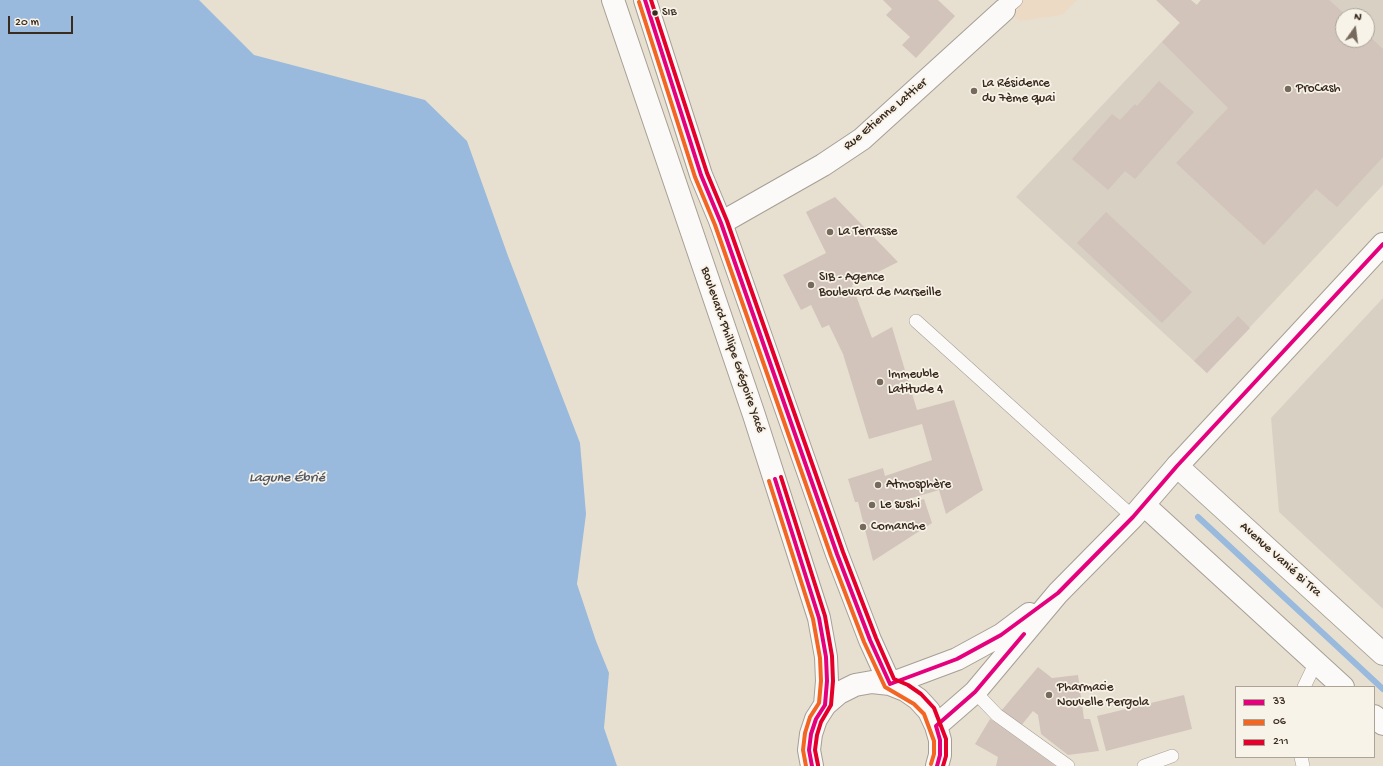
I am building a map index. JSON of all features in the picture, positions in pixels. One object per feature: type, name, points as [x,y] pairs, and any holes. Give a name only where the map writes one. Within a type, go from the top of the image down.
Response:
[{"type":"main road","name":"Boulevard Phillipe Grégoire Yacé","points":[[613,0],[754,415],[819,618],[826,657],[827,681],[825,705]]},
{"type":"main road","points":[[645,0],[701,175],[721,223],[837,554],[870,640],[890,684]]},
{"type":"main road","name":"Rue Etienne Lattier","points":[[721,223],[817,169],[862,139],[1010,5]]},
{"type":"main road","points":[[936,726],[975,692],[1058,593],[1138,511],[1177,466],[1383,244]]},
{"type":"main road","name":"Avenue Vanié Bi Tra","points":[[1177,466],[1383,654]]},
{"type":"main road","points":[[1138,511],[1316,662],[1342,686]]},
{"type":"main road","points":[[890,684],[957,659],[995,639],[1058,593]]},
{"type":"main road","points":[[812,766],[810,750],[811,734],[816,719],[825,705],[838,693],[855,685],[872,682],[890,684],[905,690],[918,699],[929,711],[936,726],[940,740],[940,755],[937,766]]},
{"type":"main road","points":[[1375,717],[1383,724]]},
{"type":"lane","points":[[916,321],[1138,511]]},
{"type":"lane","points":[[1304,686],[1316,662]]},
{"type":"lane","points":[[975,692],[997,715],[1068,766]]},
{"type":"lane","points":[[1144,766],[1172,756]]},
{"type":"shaded area","points":[[997,0],[1077,0],[1062,15],[1020,21],[1004,10]]},
{"type":"shaded area","points":[[1201,0],[1383,0],[1383,185],[1207,373],[1016,197]]},
{"type":"shaded area","points":[[1383,298],[1383,609],[1279,512],[1271,418]]},
{"type":"water","name":"Lagune Ébrié","points":[[0,0],[199,0],[254,55],[425,100],[467,141],[508,256],[580,443],[586,514],[577,584],[596,641],[609,673],[604,728],[617,766],[0,766]]},
{"type":"building","points":[[883,0],[938,0],[955,16],[916,58],[902,45],[910,37],[886,15],[892,9]]},
{"type":"building","points":[[1156,0],[1191,0],[1197,5],[1201,0],[1329,0],[1338,8],[1335,8],[1335,48],[1375,48],[1375,42],[1383,49],[1383,157],[1337,207],[1316,189],[1264,245],[1176,163],[1228,108],[1162,42],[1180,23]]},
{"type":"building","points":[[1159,81],[1194,112],[1135,179],[1125,171],[1108,190],[1072,159],[1112,114],[1120,120],[1135,104],[1137,106]]},
{"type":"building","points":[[835,197],[898,262],[852,285],[872,338],[892,327],[917,410],[954,400],[983,490],[946,514],[939,490],[892,504],[893,509],[924,499],[932,523],[873,561],[858,502],[855,502],[848,479],[883,468],[885,476],[932,460],[922,424],[869,439],[843,354],[829,325],[822,328],[811,305],[801,310],[783,275],[826,253],[806,212]]},
{"type":"building","points":[[1106,212],[1192,292],[1162,323],[1077,243]]},
{"type":"building","points":[[1238,316],[1250,328],[1207,373],[1194,361]]},
{"type":"building","points":[[1038,667],[1052,678],[1078,675],[1084,719],[1090,719],[1099,751],[1068,755],[1041,734],[1038,715],[1033,711],[1020,727],[1001,711]]},
{"type":"building","points":[[1184,695],[1192,729],[1106,751],[1097,716]]},
{"type":"building","points":[[990,719],[1056,766],[996,766],[998,757],[975,744]]},
{"type":"waterway","points":[[1198,517],[1383,689]]},
{"type":"transit line","name":"33","points":[[645,0],[701,175],[721,223],[837,554],[870,640],[890,684],[957,659],[1001,635],[1058,593],[1133,517],[1177,466],[1383,244]]},
{"type":"transit line","name":"211","points":[[651,0],[707,173],[727,221],[843,552],[876,638],[894,679],[908,685],[921,694],[934,708],[946,739],[946,756],[943,766]]},
{"type":"transit line","name":"06","points":[[639,2],[695,177],[715,225],[831,556],[864,642],[885,687],[914,704],[924,714],[934,741],[934,754],[931,764]]},
{"type":"transit line","name":"211","points":[[781,477],[825,616],[832,656],[833,681],[831,705],[821,722],[817,735],[815,750],[818,765]]},
{"type":"transit line","name":"33","points":[[775,479],[819,618],[826,657],[827,681],[825,705],[816,719],[811,734],[809,750],[812,766]]},
{"type":"transit line","name":"06","points":[[769,481],[813,619],[820,658],[821,681],[819,703],[810,717],[805,733],[803,750],[806,766]]},
{"type":"transit line","name":"33","points":[[937,766],[940,755],[940,740],[936,726],[975,692],[1024,634]]},
{"type":"place","name":"SIB","points":[[655,13]]},
{"type":"place","name":"ProCash","points":[[1288,89]]},
{"type":"place","name":"La Résidence du 7ème quai","points":[[974,91]]},
{"type":"place","name":"La Terrasse","points":[[830,232]]},
{"type":"place","name":"SIB - Agence Boulevard de Marseille","points":[[811,285]]},
{"type":"place","name":"Immeuble Latitude 4","points":[[880,382]]},
{"type":"place","name":"Atmosphère","points":[[878,485]]},
{"type":"place","name":"Le sushi","points":[[872,505]]},
{"type":"place","name":"Comanche","points":[[863,527]]},
{"type":"place","name":"Pharmacie Nouvelle Pergola","points":[[1049,695]]}]
